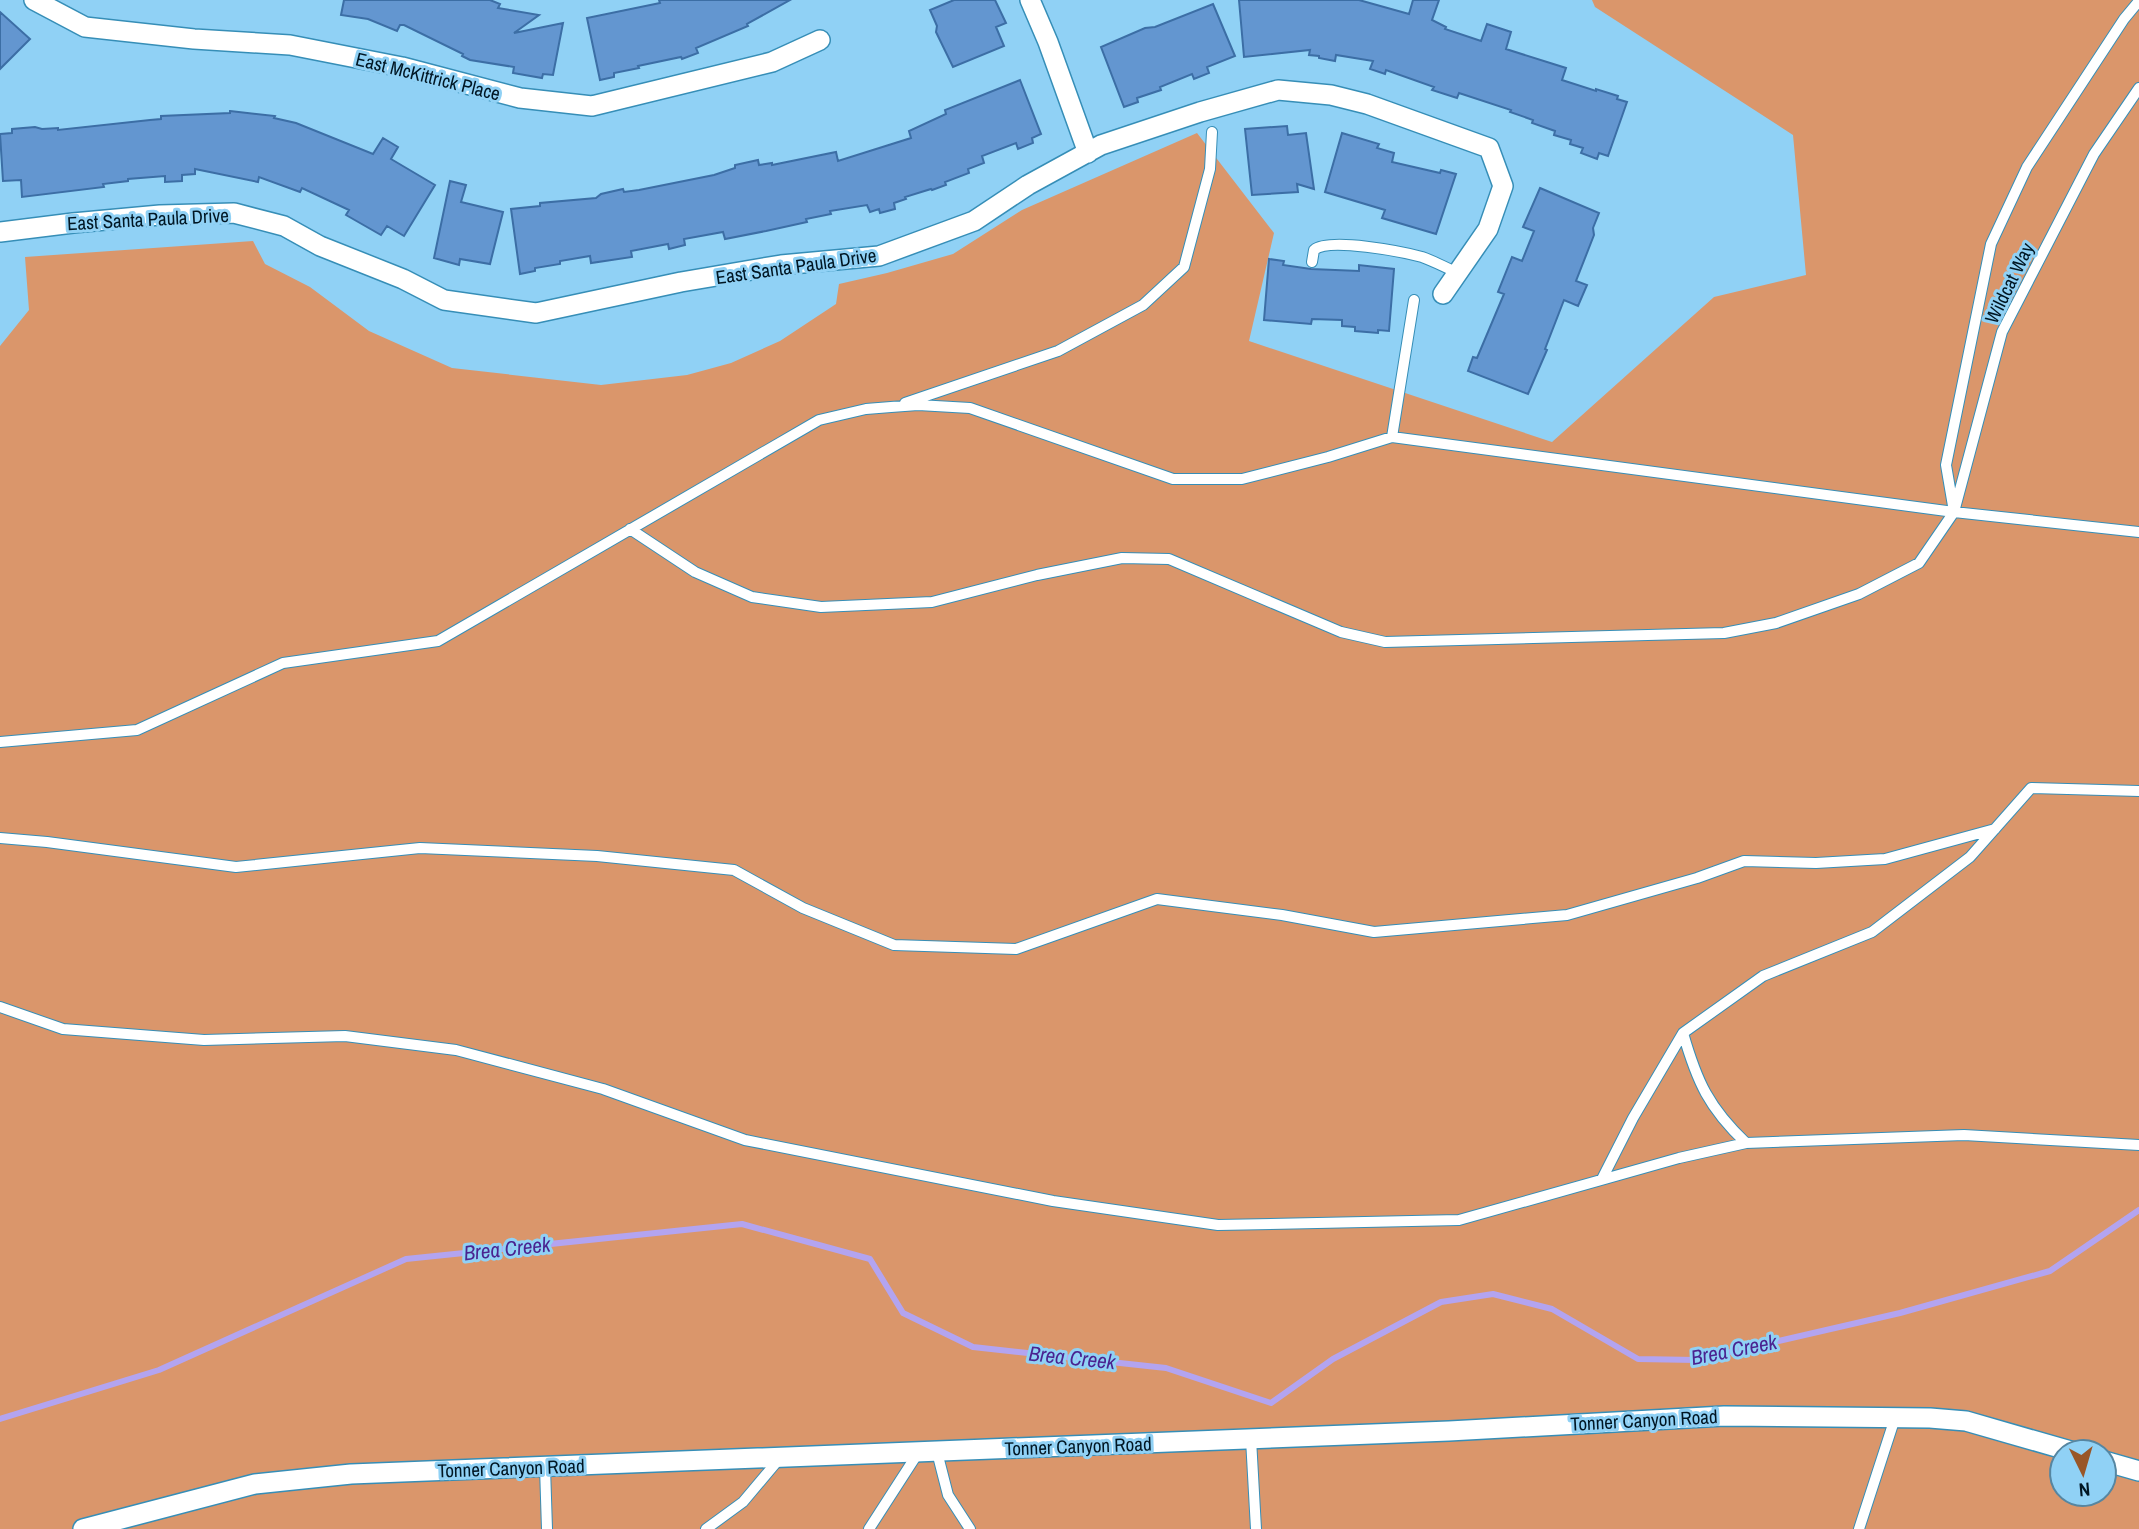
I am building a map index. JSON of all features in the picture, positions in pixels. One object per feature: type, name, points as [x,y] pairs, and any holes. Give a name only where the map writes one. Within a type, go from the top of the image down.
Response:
[{"type":"street","name":"East McKittrick Place","points":[[34,0],[85,27],[194,39],[290,45],[402,67],[520,98],[592,106],[772,62],[820,40]]},
{"type":"street","points":[[1030,0],[1088,153]]},
{"type":"street","name":"East Santa Paula Drive","points":[[0,232],[160,215],[234,213],[284,226],[320,246],[403,279],[444,300],[536,313],[681,282],[781,265],[879,256],[974,221],[1028,185],[1101,145],[1278,90],[1331,95],[1367,104],[1489,148],[1503,186],[1488,229],[1443,295]]},
{"type":"street","name":"Tonner Canyon Road","points":[[83,1529],[133,1523],[255,1484],[351,1474],[928,1453],[1724,1416],[1966,1421],[2048,1445]]},
{"type":"street","points":[[2118,1465],[2139,1471]]},
{"type":"lane","points":[[1954,512],[1947,464],[1991,244],[2027,167],[2124,19],[2139,1]]},
{"type":"lane","name":"Wildcat Way","points":[[630,529],[695,572],[752,597],[821,607],[932,602],[1037,575],[1122,558],[1169,559],[1341,632],[1385,642],[1724,633],[1776,623],[1860,594],[1919,563],[1954,512],[2002,332],[2094,154],[2139,88]]},
{"type":"lane","points":[[891,407],[1058,351],[1143,305],[1184,267],[1210,169],[1212,132]]},
{"type":"lane","points":[[1312,261],[1314,250],[1319,246],[1334,245],[1388,250],[1424,258],[1458,273]]},
{"type":"lane","points":[[1392,437],[1414,300]]},
{"type":"lane","points":[[0,742],[137,730],[283,663],[438,640],[819,420],[891,407],[918,405],[970,408],[1173,479],[1242,479],[1392,437],[1954,512],[2139,532]]},
{"type":"lane","points":[[1602,1179],[1633,1118],[1683,1033],[1763,976],[1872,932],[1970,857],[2031,788],[2139,791]]},
{"type":"lane","points":[[0,838],[236,867],[419,848],[597,856],[734,870],[803,908],[894,945],[1016,949],[1157,899],[1282,915],[1374,932],[1567,915],[1697,878],[1744,861],[1816,863],[1885,859],[1994,829]]},
{"type":"lane","points":[[0,1007],[63,1029],[204,1040],[345,1036],[456,1050],[603,1089],[745,1140],[1053,1201],[1219,1225],[1459,1220],[1679,1158],[1746,1143],[1964,1135],[2139,1145]]},
{"type":"lane","points":[[1683,1033],[1693,1069],[1707,1098],[1723,1122],[1746,1143]]},
{"type":"lane","points":[[1858,1529],[1895,1418]]},
{"type":"lane","points":[[1251,1439],[1256,1529]]},
{"type":"lane","points":[[869,1529],[928,1453],[948,1495],[970,1529]]},
{"type":"lane","points":[[706,1529],[743,1502],[780,1458]]},
{"type":"lane","points":[[545,1467],[547,1529]]},
{"type":"shaded area","points":[[1592,0],[2139,0],[2139,1529],[0,1529],[0,346],[29,310],[25,257],[253,241],[265,264],[310,287],[369,331],[452,368],[601,385],[687,375],[731,363],[780,341],[836,304],[839,284],[953,254],[1022,210],[1197,133],[1274,233],[1249,341],[1552,442],[1714,297],[1806,275],[1793,135],[1595,7]]},
{"type":"building","points":[[344,0],[490,0],[500,4],[498,8],[539,15],[514,33],[563,23],[553,75],[543,74],[542,78],[513,73],[514,67],[470,60],[404,25],[400,25],[397,31],[368,19],[341,15]]},
{"type":"building","points":[[659,0],[790,0],[747,24],[748,26],[696,48],[698,53],[682,59],[681,57],[638,66],[639,68],[614,73],[614,77],[600,80],[587,18],[660,3]]},
{"type":"building","points":[[954,0],[995,0],[1006,23],[996,27],[1004,46],[953,67],[936,32],[937,26],[930,10]]},
{"type":"building","points":[[1239,0],[1359,0],[1409,14],[1413,0],[1439,0],[1432,20],[1446,27],[1445,29],[1481,41],[1487,24],[1511,32],[1506,49],[1566,68],[1562,80],[1618,96],[1617,99],[1627,102],[1608,156],[1599,153],[1597,159],[1581,153],[1583,148],[1570,144],[1571,140],[1554,135],[1555,131],[1532,123],[1533,120],[1510,112],[1511,110],[1459,93],[1457,98],[1386,70],[1385,74],[1370,69],[1373,61],[1336,55],[1335,61],[1309,55],[1310,50],[1244,57]]},
{"type":"building","points":[[1213,4],[1235,56],[1207,67],[1209,73],[1194,79],[1192,74],[1160,87],[1161,90],[1137,98],[1138,102],[1124,107],[1101,47]]},
{"type":"building","points":[[0,12],[30,39],[0,69]]},
{"type":"building","points":[[1020,80],[1041,134],[1032,138],[1033,143],[1018,149],[1016,143],[982,156],[984,163],[968,169],[969,173],[945,182],[946,185],[905,197],[906,199],[894,203],[895,209],[880,213],[879,209],[870,212],[867,205],[830,211],[831,214],[806,219],[807,222],[766,231],[725,239],[723,232],[684,239],[685,245],[669,249],[668,244],[631,251],[632,257],[591,263],[590,256],[560,261],[560,264],[535,268],[535,271],[520,274],[511,209],[540,206],[540,203],[596,198],[601,194],[623,189],[624,192],[639,190],[714,175],[735,168],[735,165],[758,160],[759,165],[772,165],[836,152],[838,161],[911,138],[909,131],[946,114],[945,110]]},
{"type":"building","points":[[230,111],[275,116],[274,118],[296,123],[373,154],[383,138],[398,147],[391,159],[435,185],[404,236],[387,226],[381,235],[346,215],[349,210],[302,188],[300,192],[259,177],[258,182],[195,169],[195,174],[182,175],[182,181],[165,182],[165,176],[128,179],[103,184],[104,187],[22,197],[21,180],[3,181],[0,134],[12,133],[12,129],[35,127],[58,130],[161,119],[161,116]]},
{"type":"building","points":[[1287,126],[1288,135],[1306,133],[1314,189],[1297,184],[1298,192],[1252,195],[1245,129]]},
{"type":"building","points":[[1342,133],[1379,144],[1377,148],[1394,153],[1392,162],[1456,174],[1436,234],[1382,218],[1385,210],[1325,192]]},
{"type":"building","points":[[450,181],[466,185],[461,202],[503,212],[490,264],[460,259],[459,265],[434,258]]},
{"type":"building","points":[[1540,188],[1599,213],[1593,228],[1594,235],[1576,281],[1587,285],[1578,306],[1564,300],[1528,394],[1468,371],[1473,357],[1477,358],[1504,294],[1498,292],[1512,257],[1522,261],[1534,231],[1523,227]]},
{"type":"building","points":[[1269,259],[1284,261],[1283,265],[1311,269],[1359,271],[1359,265],[1394,269],[1389,331],[1355,331],[1355,327],[1342,326],[1342,320],[1312,319],[1311,324],[1264,320]]},
{"type":"waterway","name":"Brea Creek","points":[[0,1419],[159,1370],[406,1259],[742,1224],[870,1259],[903,1313],[973,1347],[1166,1368],[1271,1403],[1333,1359],[1441,1302],[1493,1294],[1552,1309],[1638,1359],[1696,1360],[1900,1313],[2050,1271],[2139,1210]]}]
